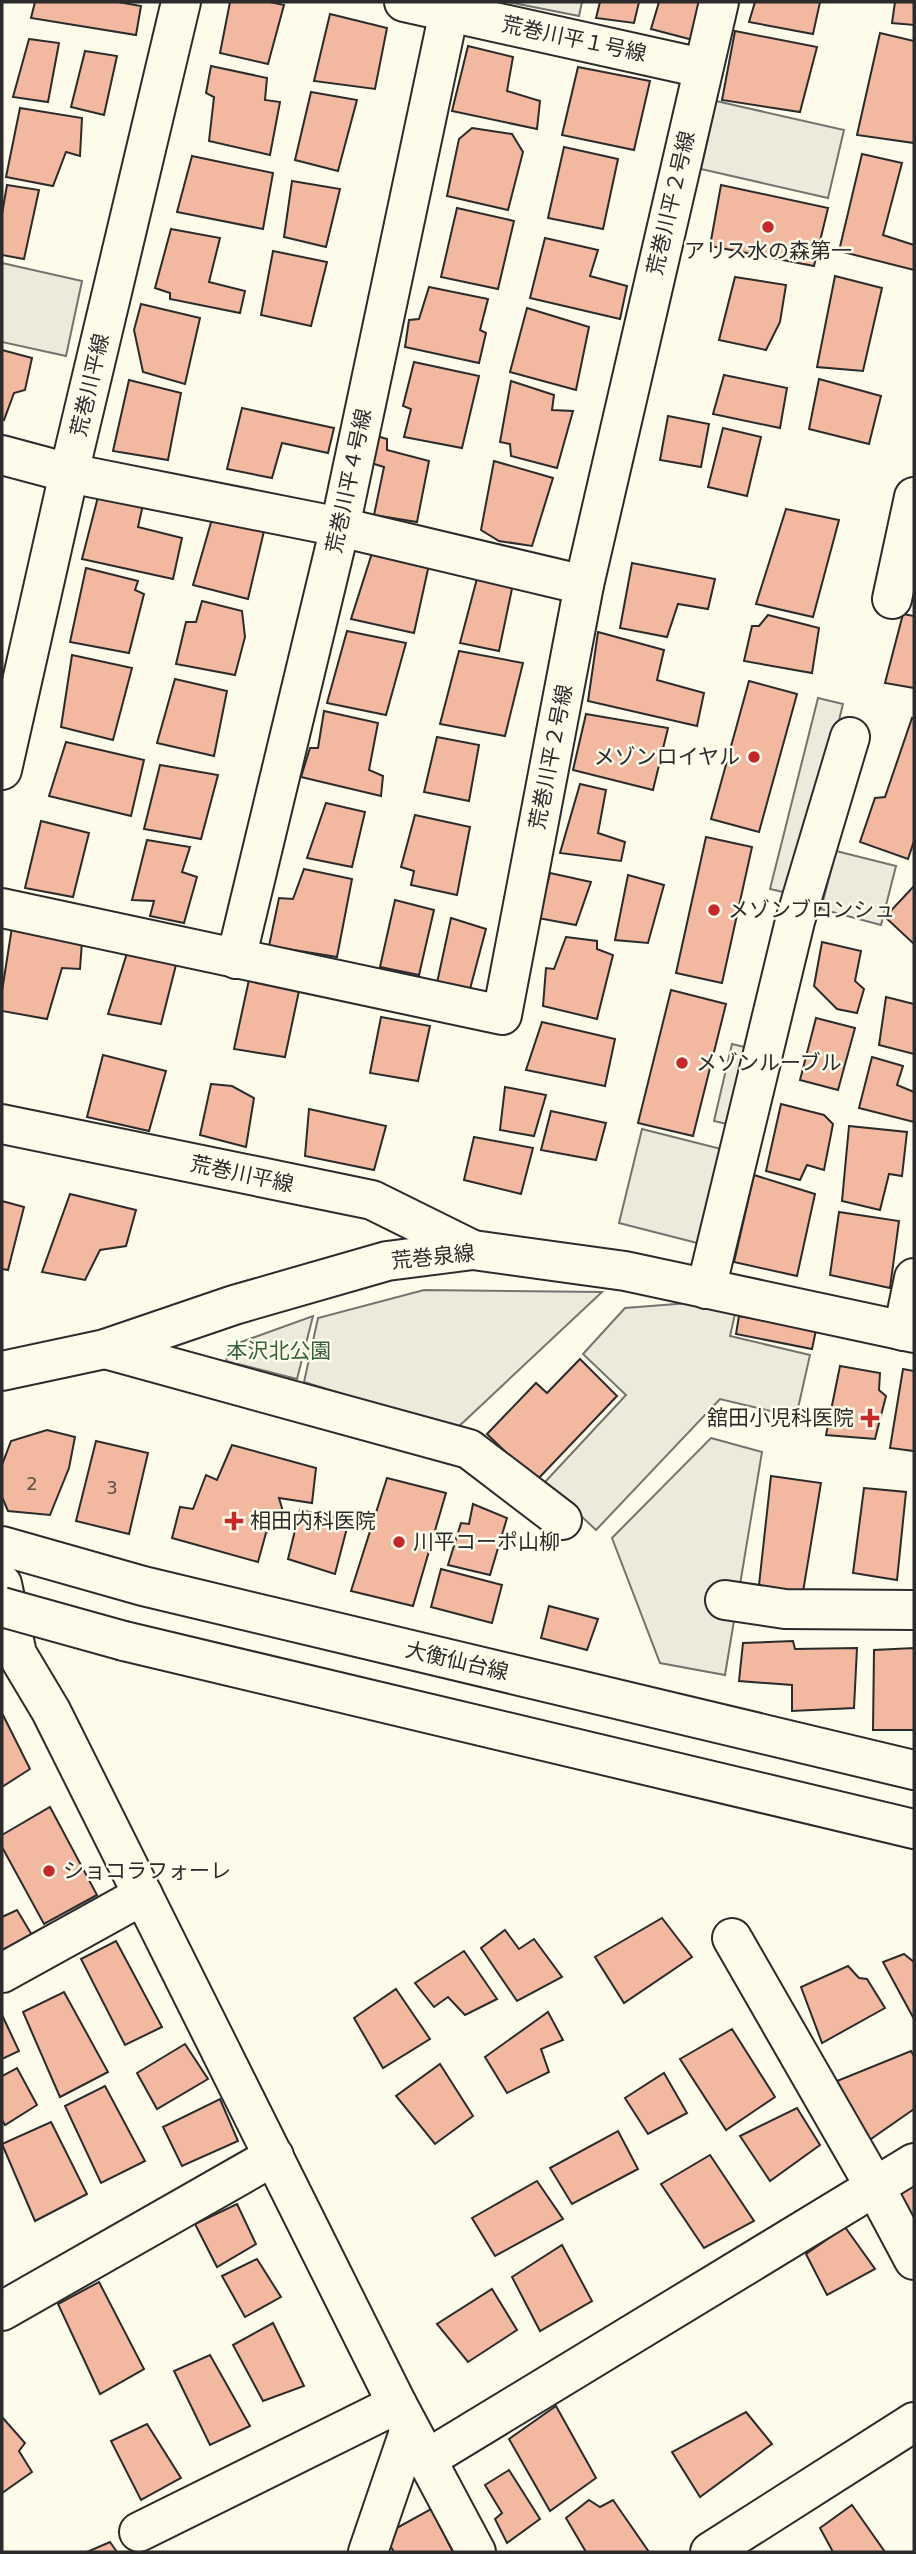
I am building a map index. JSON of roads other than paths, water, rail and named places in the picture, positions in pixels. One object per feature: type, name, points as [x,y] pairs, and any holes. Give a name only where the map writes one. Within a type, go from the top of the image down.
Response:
[{"type":"street","name":"荒巻川平線","points":[[2,770],[69,473],[181,2]]},
{"type":"street","name":"荒巻川平１号線","points":[[404,2],[450,7],[702,68]]},
{"type":"street","name":"荒巻川平２号線","points":[[2,908],[502,1015],[584,585],[719,2]]},
{"type":"street","name":"荒巻川平４号線","points":[[236,959],[340,527],[450,7]]},
{"type":"street","points":[[2,455],[69,473],[340,527],[584,585]]},
{"type":"street","points":[[892,598],[914,497]]},
{"type":"street","points":[[706,1289],[794,921],[850,737]]},
{"type":"street","name":"荒巻川平線","points":[[2,1124],[372,1200],[473,1250]]},
{"type":"street","name":"荒巻泉線","points":[[2,1371],[104,1349],[234,1305],[387,1261],[473,1250],[625,1271],[909,1332]]},
{"type":"street","points":[[909,1332],[914,1278]]},
{"type":"street","points":[[104,1349],[469,1448],[562,1520]]},
{"type":"street","name":"大衡仙台線","points":[[2,1546],[143,1586],[914,1770]]},
{"type":"street","points":[[2,1584],[10,1658],[51,1711],[411,2431],[476,2552]]},
{"type":"street","points":[[725,1600],[785,1609],[914,1610]]},
{"type":"street","points":[[2,1607],[124,1642],[914,1829]]},
{"type":"street","points":[[2,1973],[143,1895]]},
{"type":"street","points":[[732,1938],[914,2260]]},
{"type":"street","points":[[2,2311],[274,2157]]},
{"type":"street","points":[[139,2532],[411,2431],[875,2187],[914,2163]]},
{"type":"street","points":[[710,2552],[914,2422]]},
{"type":"street","points":[[368,2552],[411,2431]]},
{"type":"place","name":"アリス水の森第一","points":[[768,227]]},
{"type":"place","name":"メゾンロイヤル","points":[[754,757]]},
{"type":"place","name":"メゾンブロンシュ","points":[[714,910]]},
{"type":"place","name":"メゾンルーブル","points":[[682,1063]]},
{"type":"place","name":"舘田小児科医院","points":[[870,1418]]},
{"type":"place","name":"相田内科医院","points":[[234,1521]]},
{"type":"place","name":"川平コーポ山柳","points":[[399,1542]]},
{"type":"place","name":"ショコラフォーレ","points":[[49,1871]]},
{"type":"park label","name":"本沢北公園","points":[[279,1351]]}]
